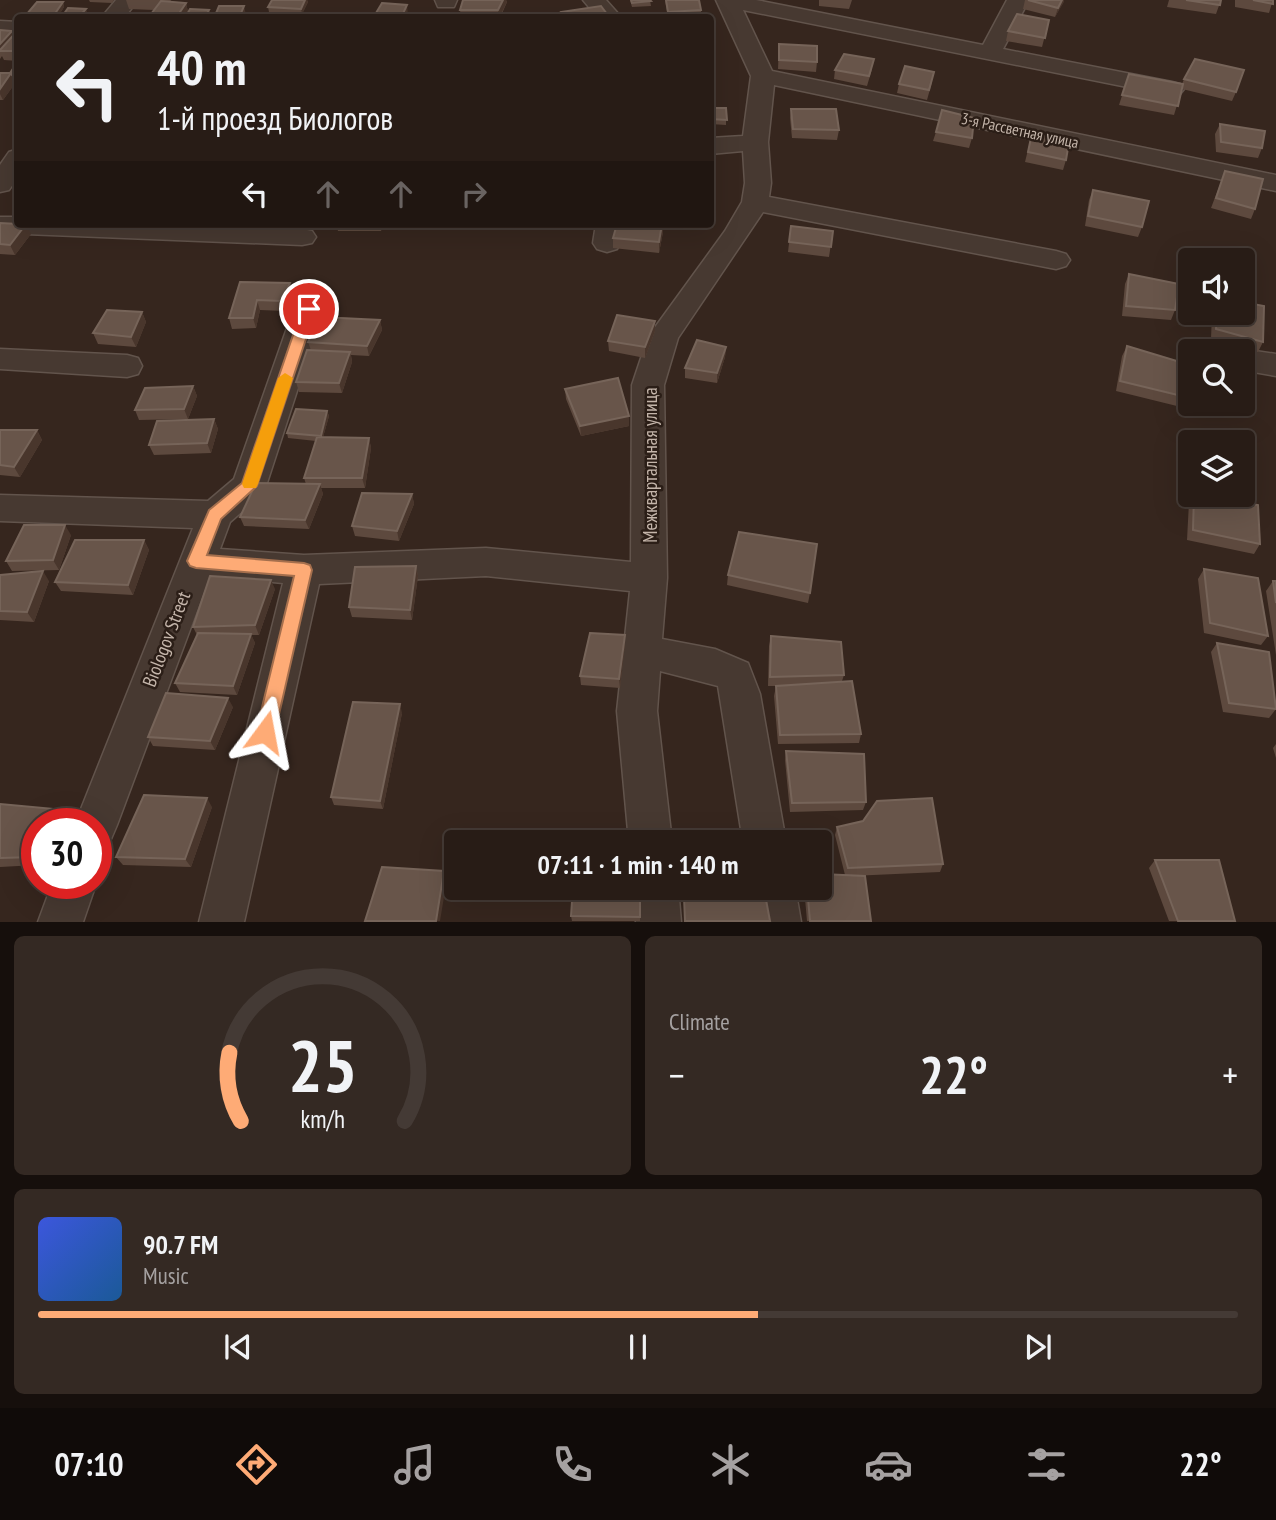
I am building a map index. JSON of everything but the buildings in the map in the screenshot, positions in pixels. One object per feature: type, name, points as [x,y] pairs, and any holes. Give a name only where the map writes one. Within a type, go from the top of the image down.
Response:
[{"type":"street","points":[[115,14],[127,0]]},
{"type":"street","points":[[594,0],[607,14]]},
{"type":"street","points":[[990,52],[1018,0]]},
{"type":"street","points":[[727,1],[1173,89]]},
{"type":"street","points":[[727,1],[763,76]]},
{"type":"street","name":"Межквартальная улица","points":[[650,830],[637,711],[649,578],[648,385],[663,337],[737,233],[755,202],[758,183],[755,142],[763,76]]},
{"type":"street","name":"3-я Рассветная улица","points":[[763,76],[1276,183]]},
{"type":"street","points":[[714,146],[755,142]]},
{"type":"street","points":[[0,184],[14,163]]},
{"type":"street","points":[[755,202],[1056,260]]},
{"type":"street","points":[[76,228],[302,237]]},
{"type":"street","name":"Biologov Street","points":[[102,808],[215,515],[249,486],[309,309]]},
{"type":"street","points":[[0,359],[127,366]]},
{"type":"street","points":[[1255,361],[1276,365]]},
{"type":"street","points":[[0,508],[215,515]]},
{"type":"street","points":[[196,561],[304,570],[486,562],[649,578]]},
{"type":"street","points":[[221,922],[304,570]]},
{"type":"street","points":[[641,651],[715,666],[734,675],[740,694],[763,830]]},
{"type":"street","points":[[60,922],[68,899]]},
{"type":"street","points":[[657,900],[659,922]]},
{"type":"street","points":[[775,900],[779,922]]},
{"type":"slow traffic","points":[[250,484],[285,378]]},
{"type":"route","points":[[265,732],[304,570],[196,561],[215,515],[249,486],[309,309]]}]
